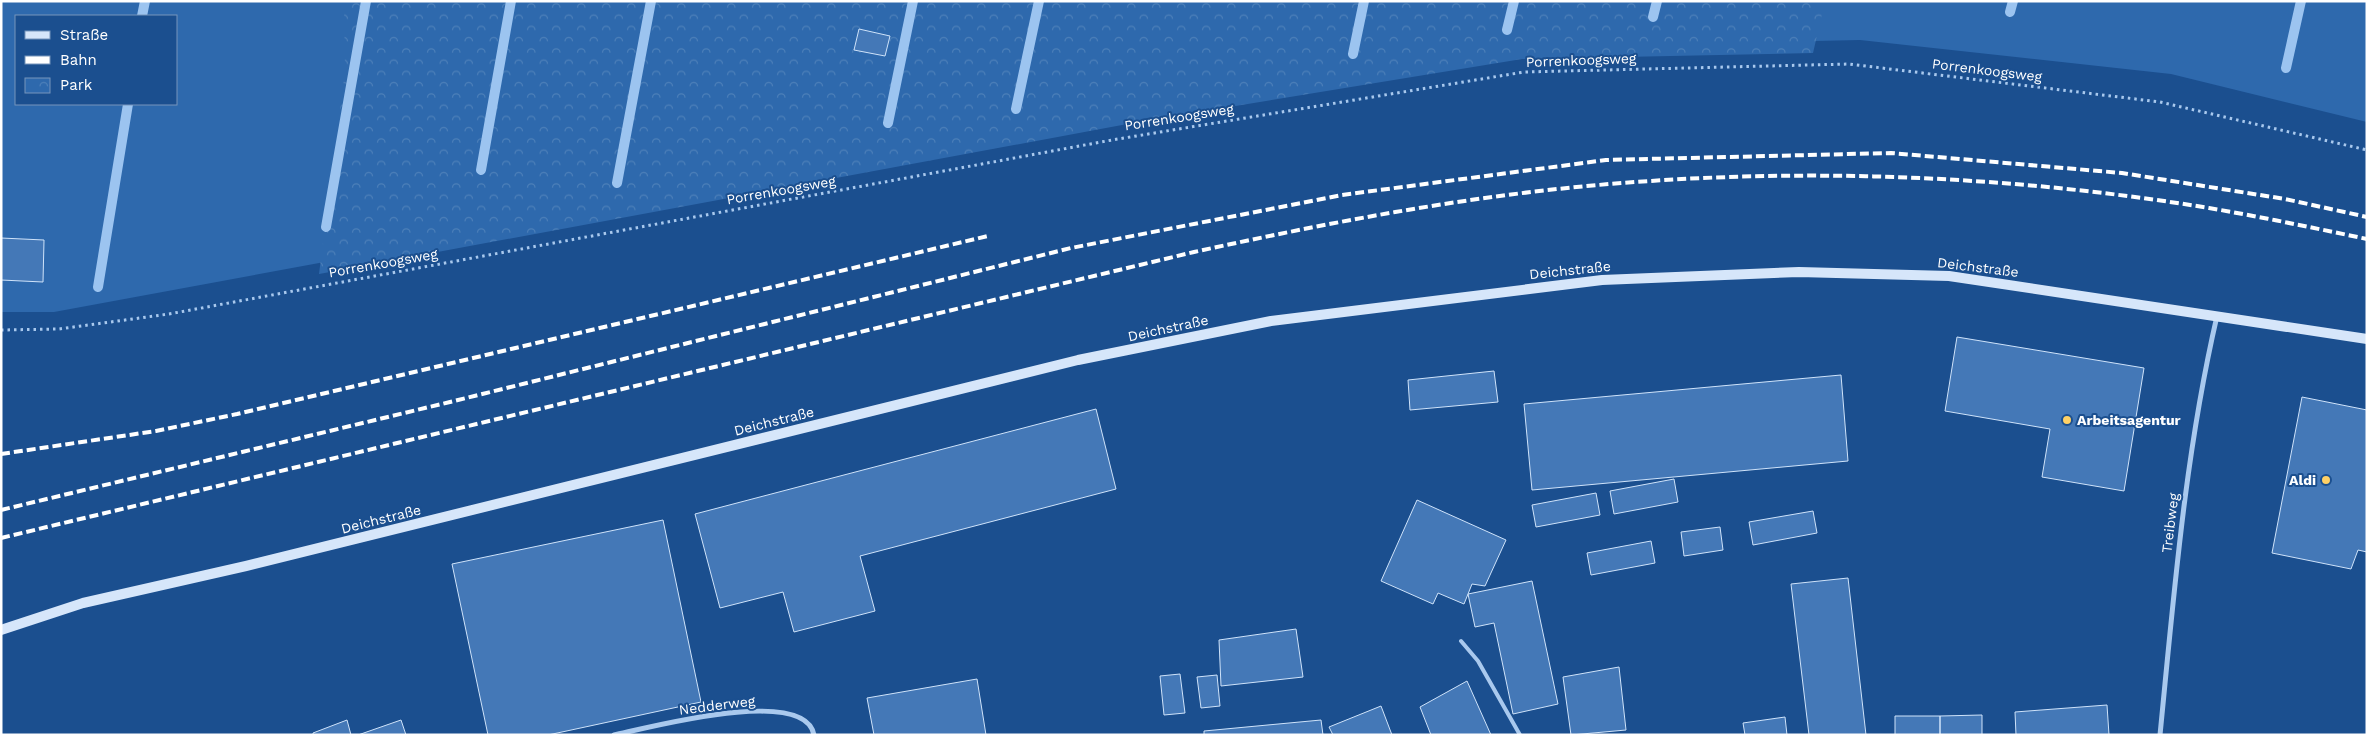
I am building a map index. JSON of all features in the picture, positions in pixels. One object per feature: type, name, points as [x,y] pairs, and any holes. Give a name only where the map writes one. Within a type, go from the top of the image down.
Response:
[{"type":"main road","name":"Deichstraße","points":[[1,630],[83,603],[246,566],[1078,360],[1271,321],[1602,280],[1799,272],[1948,276],[2367,340]]},
{"type":"street","name":"Treibweg","points":[[2160,735],[2181,516],[2207,362],[2217,316]]},
{"type":"street","name":"Nedderweg","points":[[614,735],[697,717],[765,710],[803,718],[813,730],[814,735]]},
{"type":"lane","points":[[1461,641],[1478,661],[1520,735]]},
{"type":"path","name":"Porrenkoogsweg","points":[[1,330],[59,329],[169,314],[1112,140],[1524,72],[1849,64],[2160,102],[2367,150]]},
{"type":"green space","points":[[1,1],[2367,1],[2367,122],[2171,74],[1860,40],[1533,47],[1115,116],[54,312],[1,312]]},
{"type":"green space","points":[[344,1],[1825,1],[1813,53],[1522,59],[1138,122],[319,274],[345,71]]},
{"type":"building","points":[[859,29],[890,36],[885,56],[854,50]]},
{"type":"building","points":[[1,238],[44,240],[43,282],[1,280]]},
{"type":"building","name":"Arbeitsagentur","points":[[1957,337],[2144,368],[2124,491],[2042,477],[2050,429],[1945,411]]},
{"type":"building","points":[[1494,371],[1498,402],[1410,410],[1408,380]]},
{"type":"building","points":[[1841,375],[1848,461],[1532,490],[1524,404]]},
{"type":"building","name":"Aldi","points":[[2302,397],[2367,410],[2367,552],[2358,550],[2351,569],[2272,553]]},
{"type":"building","points":[[1096,409],[1116,489],[860,556],[875,611],[794,632],[783,592],[720,608],[695,514]]},
{"type":"building","points":[[1674,479],[1678,502],[1614,514],[1610,491]]},
{"type":"building","points":[[1596,493],[1600,515],[1536,527],[1532,505]]},
{"type":"building","points":[[1417,500],[1506,540],[1485,586],[1472,584],[1464,604],[1438,593],[1433,604],[1381,581]]},
{"type":"building","points":[[1813,511],[1817,533],[1753,545],[1749,522]]},
{"type":"building","points":[[663,520],[701,702],[548,735],[488,735],[452,564]]},
{"type":"building","points":[[1720,527],[1723,550],[1684,556],[1681,532]]},
{"type":"building","points":[[1651,541],[1655,563],[1591,575],[1587,553]]},
{"type":"building","points":[[1848,578],[1866,735],[1809,735],[1791,584]]},
{"type":"building","points":[[1532,581],[1558,704],[1513,714],[1494,623],[1475,627],[1468,594]]},
{"type":"building","points":[[1296,629],[1303,677],[1221,686],[1219,640]]},
{"type":"building","points":[[1619,667],[1626,730],[1571,735],[1563,677]]},
{"type":"building","points":[[1180,674],[1185,713],[1164,715],[1160,676]]},
{"type":"building","points":[[1217,675],[1220,706],[1201,708],[1197,677]]},
{"type":"building","points":[[977,679],[986,735],[874,735],[867,698]]},
{"type":"building","points":[[1467,681],[1491,735],[1431,735],[1420,707]]},
{"type":"building","points":[[2107,705],[2109,735],[2016,735],[2015,712]]},
{"type":"building","points":[[1381,706],[1392,735],[1333,735],[1329,727]]},
{"type":"building","points":[[1982,715],[1982,735],[1940,735],[1940,716]]},
{"type":"building","points":[[1895,716],[1940,716],[1940,735],[1895,735]]},
{"type":"building","points":[[1785,717],[1787,735],[1745,735],[1743,723]]},
{"type":"building","points":[[347,720],[351,735],[313,735],[313,733]]},
{"type":"building","points":[[401,720],[406,735],[358,735]]},
{"type":"building","points":[[1321,720],[1323,735],[1204,735],[1204,731]]},
{"type":"waterway","points":[[142,15],[145,1]]},
{"type":"waterway","points":[[326,227],[366,1]]},
{"type":"waterway","points":[[481,170],[511,1]]},
{"type":"waterway","points":[[617,183],[651,1]]},
{"type":"waterway","points":[[888,123],[913,1]]},
{"type":"waterway","points":[[1016,109],[1039,1]]},
{"type":"waterway","points":[[1353,54],[1364,1]]},
{"type":"waterway","points":[[1507,30],[1514,1]]},
{"type":"waterway","points":[[1653,17],[1657,1]]},
{"type":"waterway","points":[[2010,12],[2013,1]]},
{"type":"waterway","points":[[2286,68],[2301,1]]},
{"type":"waterway","points":[[98,287],[128,105]]},
{"type":"railway","points":[[1,510],[450,402],[1071,248],[1342,195],[1606,160],[1891,153],[2122,173],[2285,199],[2367,217]]},
{"type":"railway","points":[[1,538],[1194,252],[1344,221],[1496,196],[1674,179],[1751,176],[1904,177],[1981,181],[2133,197],[2229,211],[2367,239]]},
{"type":"railway","points":[[1,454],[156,431],[237,414],[988,236]]},
{"type":"place","name":"Arbeitsagentur","points":[[2067,420]]},
{"type":"place","name":"Aldi","points":[[2326,480]]}]
